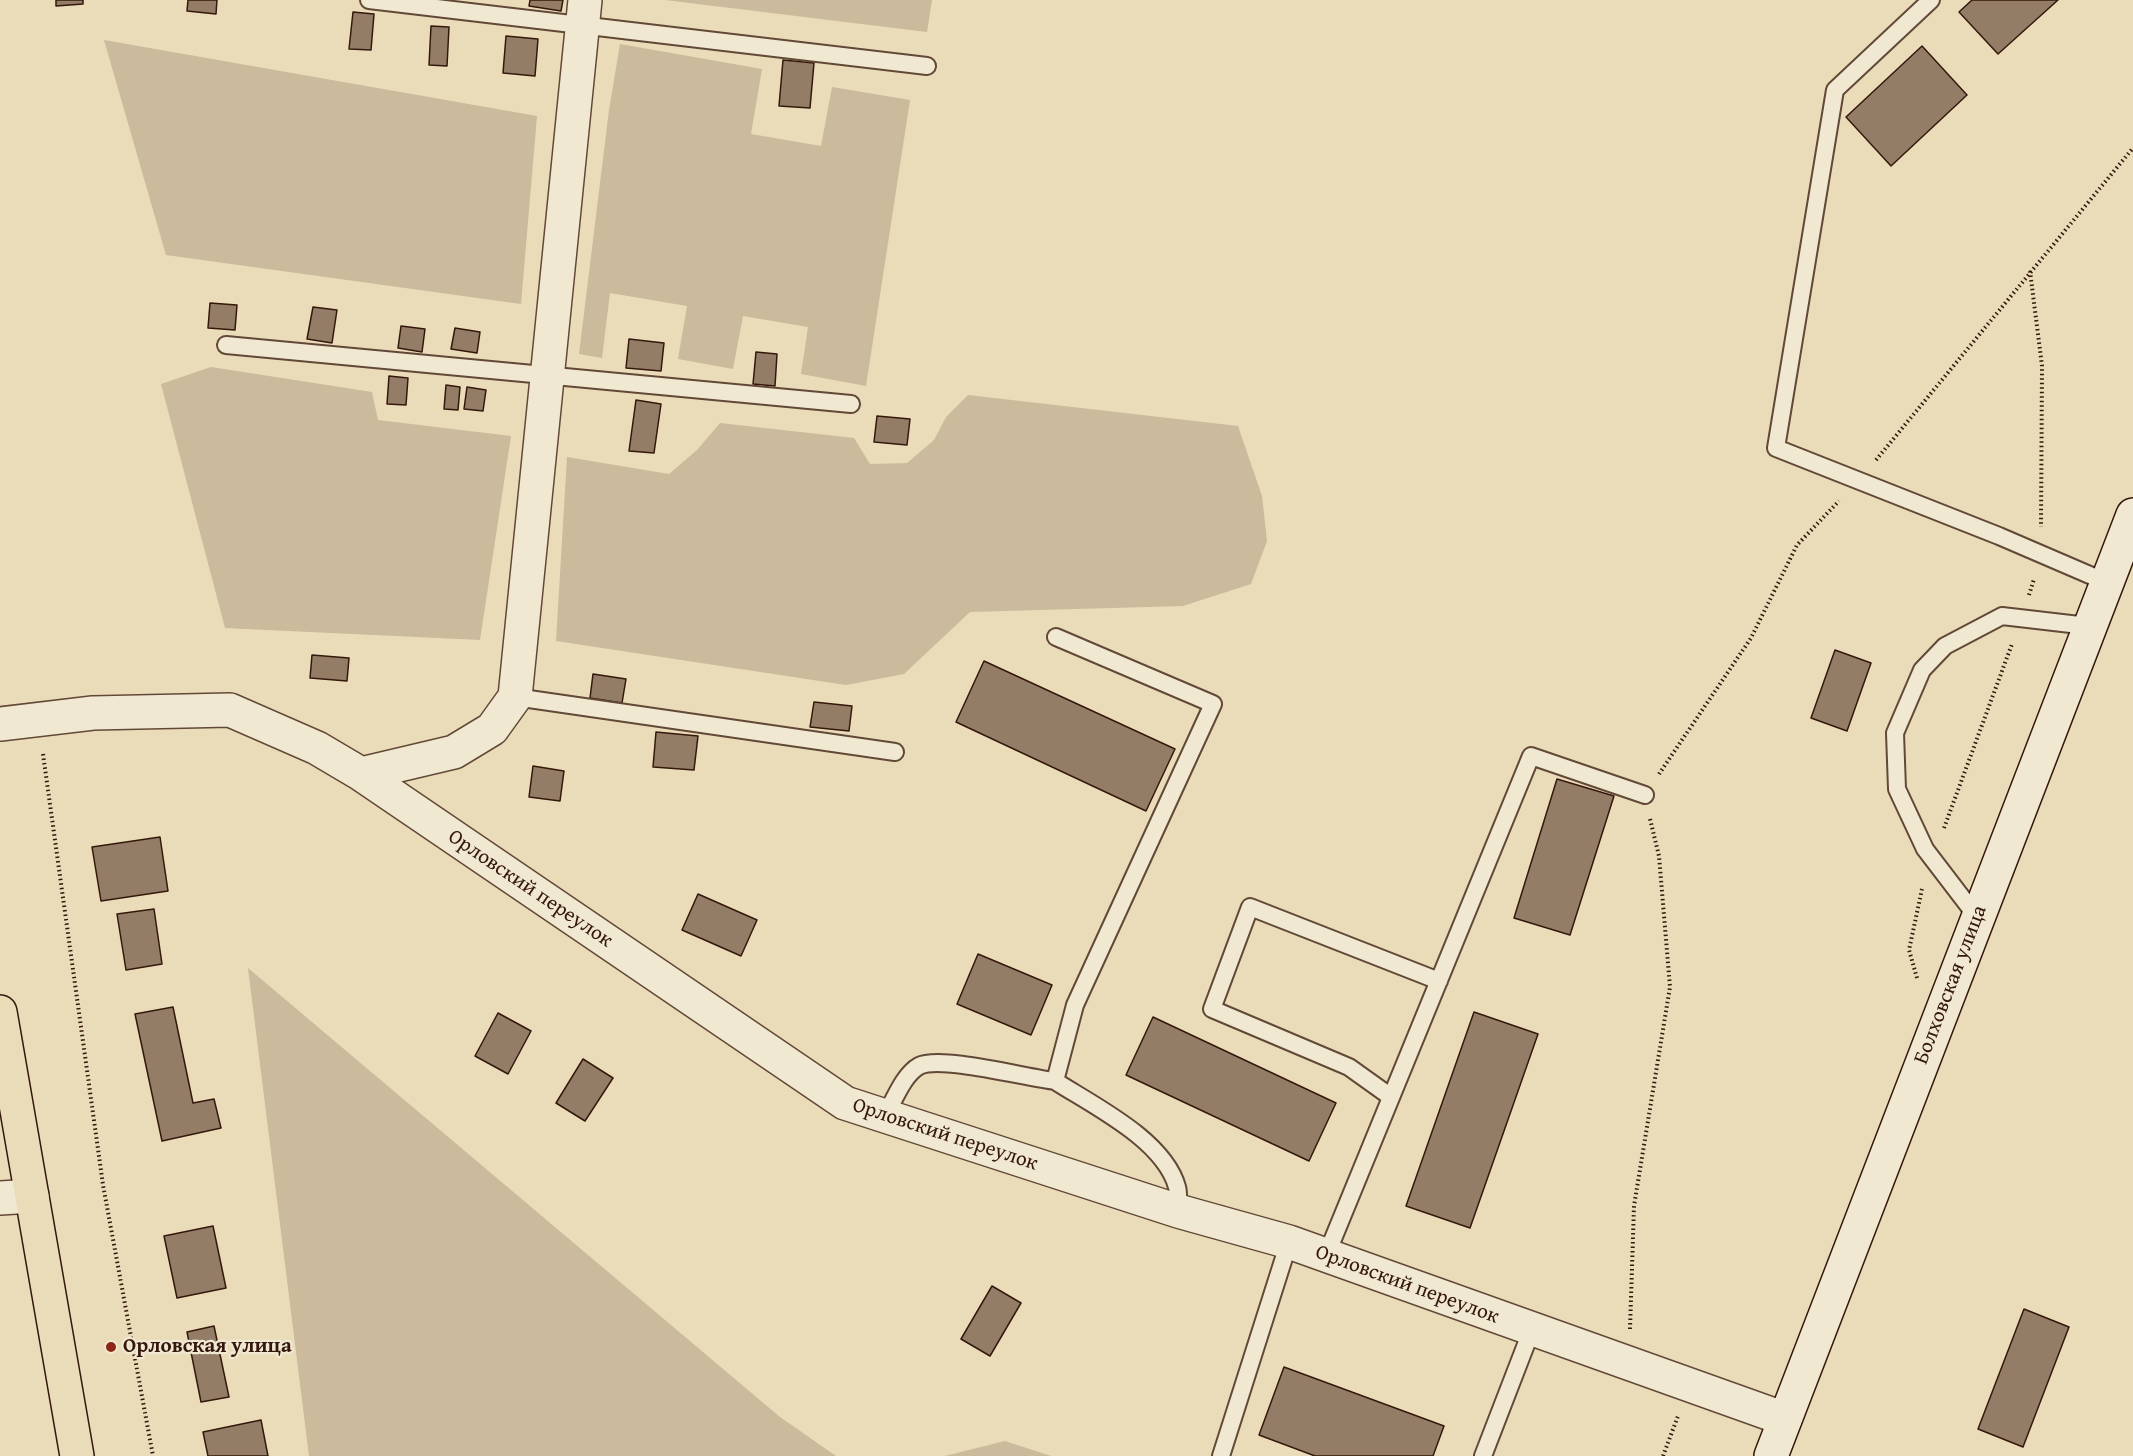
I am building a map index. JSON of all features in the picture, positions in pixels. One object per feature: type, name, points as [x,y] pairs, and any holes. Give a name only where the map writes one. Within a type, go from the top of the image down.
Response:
[{"type":"main road","points":[[0,1012],[77,1456]]},
{"type":"street","points":[[361,774],[454,752],[492,729],[515,697],[584,13]]},
{"type":"street","name":"Болховская улица","points":[[1771,1456],[2088,626],[2133,515]]},
{"type":"street","name":"Орловский переулок","points":[[0,724],[93,713],[230,710],[317,748],[361,774],[845,1103],[1178,1211],[1289,1242],[1785,1419]]},
{"type":"street","points":[[0,1198],[32,1196]]},
{"type":"lane","points":[[369,0],[584,13],[927,66]]},
{"type":"lane","points":[[1931,0],[1835,90],[1776,448],[2106,582]]},
{"type":"lane","points":[[226,345],[851,404]]},
{"type":"lane","points":[[1977,917],[1925,849],[1897,789],[1895,733],[1922,670],[1945,646],[2002,616],[2088,626]]},
{"type":"lane","points":[[1056,638],[1213,704],[1075,1005],[1056,1081]]},
{"type":"lane","points":[[515,697],[895,752]]},
{"type":"lane","points":[[1326,1256],[1531,756],[1645,795]]},
{"type":"lane","points":[[1391,1097],[1349,1067],[1212,1009],[1250,907],[1439,981]]},
{"type":"lane","points":[[885,1116],[904,1083],[918,1066],[939,1061],[1056,1081],[1147,1142],[1168,1168],[1177,1188],[1178,1211]]},
{"type":"lane","points":[[1221,1456],[1289,1242]]},
{"type":"lane","points":[[1483,1456],[1532,1329]]},
{"type":"path","points":[[1629,1363],[1634,1206],[1670,987],[1659,856],[1645,795],[1751,638],[1797,545],[1859,481],[2133,148]]},
{"type":"path","points":[[38,718],[103,1185],[153,1456]]},
{"type":"path","points":[[1663,1456],[1690,1385]]},
{"type":"shaded area","points":[[665,0],[932,0],[927,32]]},
{"type":"shaded area","points":[[104,40],[537,116],[521,304],[166,255]]},
{"type":"shaded area","points":[[620,44],[762,69],[751,134],[821,146],[832,87],[910,100],[866,386],[801,374],[808,327],[743,316],[733,369],[678,359],[687,306],[610,293],[602,358],[579,354],[609,110]]},
{"type":"shaded area","points":[[211,367],[372,392],[378,420],[511,436],[480,640],[225,628],[161,384]]},
{"type":"shaded area","points":[[968,395],[1238,426],[1262,496],[1267,541],[1251,584],[1183,606],[970,612],[904,674],[846,685],[556,641],[567,457],[669,474],[697,450],[720,423],[854,438],[870,464],[907,463],[934,440],[946,417]]},
{"type":"shaded area","points":[[248,968],[780,1417],[836,1456],[309,1456]]},
{"type":"shaded area","points":[[1005,1441],[1051,1456],[945,1456]]},
{"type":"building","points":[[56,0],[83,0],[83,4],[56,6]]},
{"type":"building","points":[[188,0],[217,0],[216,14],[187,11]]},
{"type":"building","points":[[530,0],[563,0],[561,11],[529,6]]},
{"type":"building","points":[[1972,0],[2058,0],[1998,54],[1959,12]]},
{"type":"building","points":[[353,12],[374,14],[371,50],[349,49]]},
{"type":"building","points":[[431,26],[449,27],[447,66],[429,65]]},
{"type":"building","points":[[506,36],[538,39],[535,76],[503,73]]},
{"type":"building","points":[[1922,46],[1967,95],[1891,166],[1846,117]]},
{"type":"building","points":[[783,60],[814,63],[810,108],[779,106]]},
{"type":"building","points":[[210,303],[237,305],[235,330],[208,328]]},
{"type":"building","points":[[313,307],[337,310],[332,343],[307,339]]},
{"type":"building","points":[[401,326],[425,329],[422,352],[398,348]]},
{"type":"building","points":[[455,328],[480,332],[477,353],[451,349]]},
{"type":"building","points":[[629,339],[664,343],[661,371],[626,368]]},
{"type":"building","points":[[756,352],[777,354],[775,386],[753,384]]},
{"type":"building","points":[[389,376],[408,378],[406,405],[387,404]]},
{"type":"building","points":[[446,385],[460,387],[458,410],[444,409]]},
{"type":"building","points":[[467,387],[486,390],[483,411],[464,409]]},
{"type":"building","points":[[636,400],[661,404],[654,453],[629,451]]},
{"type":"building","points":[[877,416],[910,419],[907,445],[874,442]]},
{"type":"building","points":[[1835,650],[1871,663],[1847,731],[1811,718]]},
{"type":"building","points":[[312,655],[349,658],[347,681],[310,678]]},
{"type":"building","points":[[984,661],[1175,749],[1146,811],[956,722]]},
{"type":"building","points":[[593,674],[626,679],[622,703],[590,698]]},
{"type":"building","points":[[814,702],[852,706],[849,731],[810,727]]},
{"type":"building","points":[[656,732],[698,736],[694,770],[653,767]]},
{"type":"building","points":[[533,766],[564,771],[560,801],[529,797]]},
{"type":"building","points":[[1557,779],[1614,796],[1570,935],[1514,918]]},
{"type":"building","points":[[160,837],[168,891],[101,901],[92,847]]},
{"type":"building","points":[[698,894],[757,920],[741,956],[682,930]]},
{"type":"building","points":[[154,909],[162,964],[126,970],[117,914]]},
{"type":"building","points":[[978,954],[1052,985],[1031,1035],[957,1004]]},
{"type":"building","points":[[173,1007],[193,1103],[214,1099],[221,1128],[162,1141],[135,1014]]},
{"type":"building","points":[[1474,1012],[1538,1034],[1470,1228],[1406,1206]]},
{"type":"building","points":[[498,1013],[531,1031],[508,1074],[475,1056]]},
{"type":"building","points":[[1153,1017],[1336,1103],[1309,1161],[1126,1075]]},
{"type":"building","points":[[583,1059],[613,1078],[585,1121],[556,1103]]},
{"type":"building","points":[[213,1226],[226,1288],[177,1298],[164,1236]]},
{"type":"building","points":[[992,1286],[1021,1303],[990,1356],[961,1339]]},
{"type":"building","points":[[2024,1309],[2069,1327],[2023,1447],[1978,1429]]},
{"type":"building","points":[[214,1326],[229,1397],[201,1402],[187,1332]]},
{"type":"building","points":[[1284,1367],[1444,1426],[1433,1456],[1315,1456],[1259,1435]]},
{"type":"building","points":[[261,1420],[268,1456],[208,1456],[203,1432]]},
{"type":"place","name":"Орловская улица","points":[[111,1347]]}]
